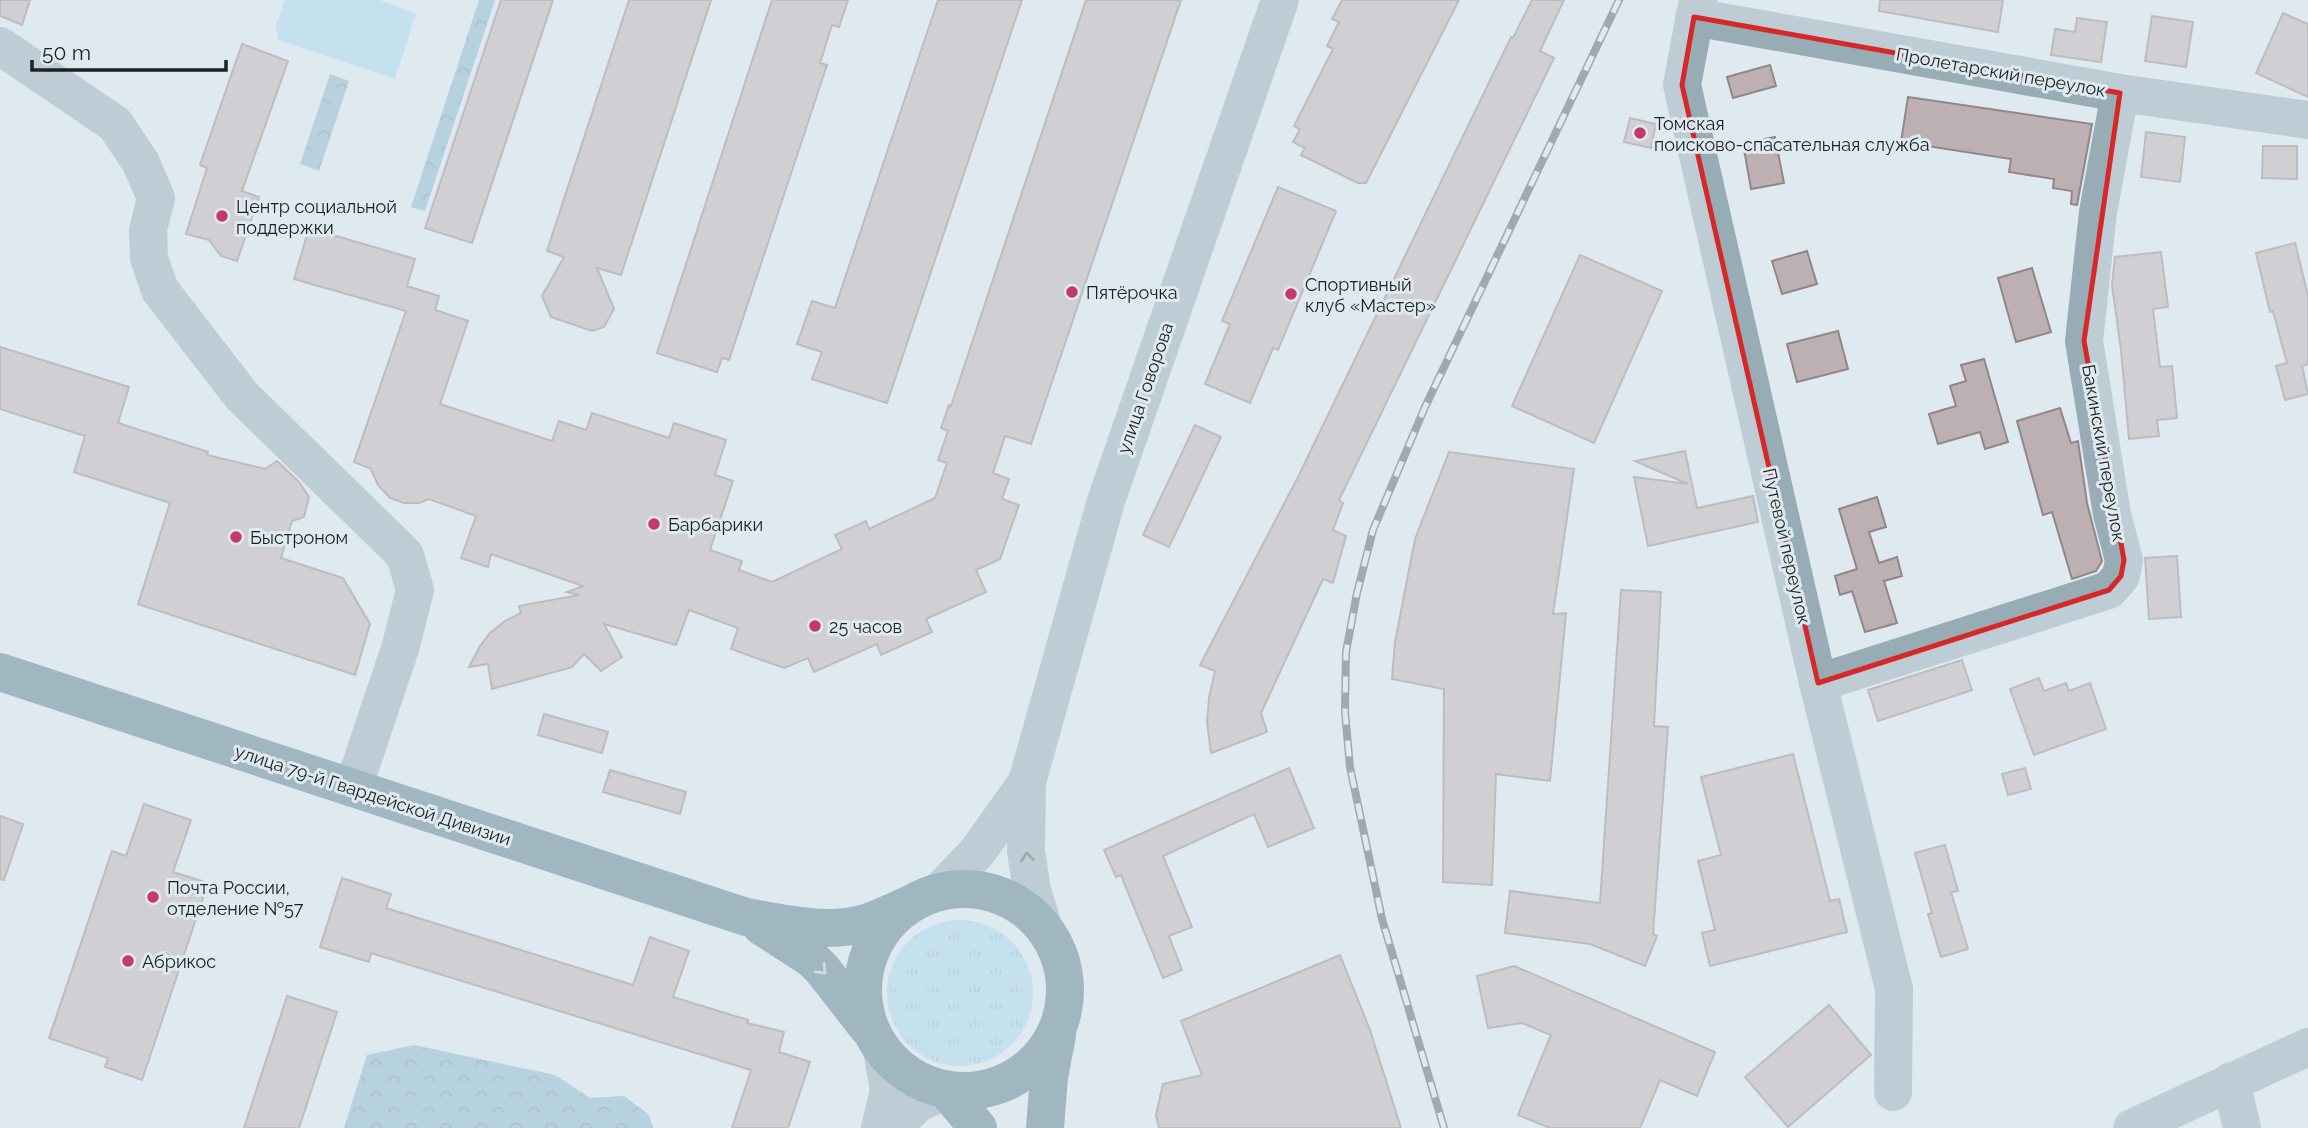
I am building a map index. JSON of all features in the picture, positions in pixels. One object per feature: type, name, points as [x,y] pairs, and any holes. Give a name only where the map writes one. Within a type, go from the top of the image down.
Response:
[{"type":"main road","name":"улица 79-й Гвардейской Дивизии","points":[[0,672],[747,917],[808,928],[833,928],[868,922],[927,896]]},
{"type":"main road","points":[[1045,1128],[1049,1077],[1065,1003],[1063,968],[1054,942],[1042,923],[1016,904],[997,895],[971,889],[927,896],[897,915],[879,936],[868,957],[863,976],[863,1003],[877,1041],[899,1069],[922,1083],[946,1090],[969,1092],[991,1088],[1015,1078],[1037,1060],[1052,1041],[1059,1026]]},
{"type":"main road","name":"улица 79-й Гвардейской Дивизии","points":[[747,917],[812,959],[877,1041]]},
{"type":"main road","points":[[946,1090],[978,1128]]},
{"type":"street","name":"улица Говорова","points":[[1042,923],[1032,890],[1026,851],[1027,782],[1106,501],[1280,0]]},
{"type":"street","name":"Пролетарский переулок","points":[[1696,9],[2120,93],[2308,120]]},
{"type":"street","name":"Путевой переулок","points":[[1696,9],[1682,85],[1818,683],[1894,989],[1893,1092]]},
{"type":"street","points":[[0,46],[116,124],[141,163],[156,198],[148,230],[149,258],[160,290],[242,396],[405,555],[415,590],[400,649],[352,788]]},
{"type":"street","name":"Бакинский переулок","points":[[1818,683],[2109,590],[2121,576],[2124,559],[2112,514],[2084,341],[2098,212],[2120,93]]},
{"type":"street","name":"улица Говорова","points":[[927,896],[978,851],[1027,782]]},
{"type":"street","points":[[877,1041],[889,1091],[880,1128]]},
{"type":"street","points":[[2132,1128],[2308,1047]]},
{"type":"street","points":[[2231,1081],[2242,1128]]},
{"type":"street","points":[[892,1128],[918,1103],[946,1090]]},
{"type":"highlighted area","points":[[1694,17],[2120,93],[2084,341],[2124,560],[2121,576],[2109,590],[1818,683],[1682,85]]},
{"type":"green space","points":[[285,0],[379,0],[416,13],[395,79],[278,40],[276,25]]},
{"type":"green space","points":[[479,0],[495,0],[425,211],[411,207]]},
{"type":"green space","points":[[330,74],[349,81],[319,171],[300,164]]},
{"type":"green space","points":[[960,920],[988,926],[1011,942],[1027,965],[1033,993],[1027,1021],[1011,1044],[988,1060],[960,1066],[932,1060],[909,1044],[893,1021],[887,993],[893,965],[909,942],[932,926]]},
{"type":"green space","points":[[414,1045],[555,1075],[590,1098],[624,1096],[649,1115],[653,1128],[344,1128],[367,1055]]},
{"type":"building","points":[[0,0],[30,0],[22,25],[0,16]]},
{"type":"building","points":[[501,0],[553,0],[472,243],[425,228]]},
{"type":"building","points":[[629,0],[711,0],[621,275],[597,268],[614,309],[604,327],[592,331],[551,317],[542,296],[564,257],[547,251]]},
{"type":"building","points":[[772,0],[848,0],[839,27],[832,25],[820,63],[827,65],[729,360],[722,358],[717,372],[657,353]]},
{"type":"building","points":[[938,0],[1022,0],[887,403],[812,379],[822,352],[797,344],[812,301],[835,308]]},
{"type":"building","points":[[1086,0],[1181,0],[1031,444],[1005,436],[993,473],[1009,479],[1002,499],[1019,505],[1000,559],[976,570],[986,592],[926,619],[932,632],[881,655],[877,644],[814,672],[808,658],[784,668],[731,649],[738,628],[689,610],[676,645],[604,624],[622,657],[601,671],[584,654],[572,667],[492,689],[488,664],[469,667],[490,633],[521,613],[519,606],[579,595],[567,592],[583,586],[491,554],[488,567],[461,558],[476,516],[429,499],[419,503],[404,503],[390,498],[378,485],[371,469],[354,462],[406,311],[294,279],[309,228],[415,259],[407,286],[439,296],[435,310],[468,321],[440,404],[552,441],[559,421],[586,430],[592,413],[669,438],[674,423],[726,440],[715,475],[733,481],[710,550],[742,561],[739,570],[772,582],[842,549],[835,535],[866,521],[869,529],[935,498],[947,463],[938,460],[948,431],[941,428],[949,405],[951,406]]},
{"type":"building","points":[[1342,0],[1459,0],[1366,183],[1358,183],[1301,155],[1305,148],[1293,142],[1300,129],[1294,126],[1333,49],[1327,46],[1339,22],[1332,19]]},
{"type":"building","points":[[1532,0],[1564,0],[1540,51],[1554,58],[1339,500],[1343,503],[1333,530],[1346,536],[1333,583],[1323,579],[1261,713],[1267,732],[1211,753],[1207,722],[1215,671],[1200,665],[1298,477],[1511,37],[1513,38]]},
{"type":"building","points":[[1880,0],[2003,0],[1998,32],[1879,11]]},
{"type":"building","points":[[2283,13],[2308,24],[2308,97],[2256,73]]},
{"type":"building","points":[[2152,16],[2193,22],[2186,67],[2145,61]]},
{"type":"building","points":[[2077,18],[2107,22],[2101,62],[2051,55],[2055,29],[2075,32]]},
{"type":"building","points":[[242,44],[288,61],[242,191],[259,197],[237,261],[221,256],[209,240],[186,234],[207,168],[200,165]]},
{"type":"building","points":[[1770,65],[1776,86],[1733,98],[1727,77]]},
{"type":"building","points":[[1908,97],[2092,124],[2077,205],[2071,204],[2072,191],[2053,188],[2054,179],[2009,172],[2011,159],[1901,142]]},
{"type":"building","name":"Томская поисково-спасательная служба","points":[[1630,118],[1656,124],[1651,148],[1624,142]]},
{"type":"building","points":[[2146,132],[2185,137],[2180,182],[2141,177]]},
{"type":"building","points":[[1775,137],[1784,183],[1751,189],[1743,143]]},
{"type":"building","points":[[2263,146],[2297,146],[2297,179],[2262,178]]},
{"type":"building","points":[[1278,187],[1336,211],[1278,350],[1273,348],[1250,403],[1205,384],[1230,324],[1222,321]]},
{"type":"building","points":[[2295,243],[2308,296],[2308,364],[2302,366],[2308,394],[2285,400],[2276,366],[2287,363],[2273,311],[2270,312],[2256,253]]},
{"type":"building","points":[[1807,251],[1817,284],[1782,294],[1772,261]]},
{"type":"building","points":[[2161,252],[2168,307],[2153,309],[2160,367],[2172,366],[2177,418],[2157,420],[2159,436],[2129,439],[2112,285],[2115,257]]},
{"type":"building","points":[[1580,255],[1662,291],[1594,443],[1512,406]]},
{"type":"building","points":[[2032,268],[2051,332],[2016,342],[1998,278]]},
{"type":"building","points":[[1838,331],[1848,369],[1797,382],[1787,344]]},
{"type":"building","points":[[0,347],[129,387],[118,423],[208,452],[207,455],[265,469],[277,461],[299,482],[309,497],[304,517],[292,521],[281,558],[343,578],[370,624],[355,675],[138,604],[170,503],[74,472],[85,436],[0,409]]},
{"type":"building","points":[[1984,359],[2008,442],[1985,449],[1980,432],[1938,444],[1929,414],[1956,406],[1950,386],[1966,381],[1961,365]]},
{"type":"building","points":[[2060,408],[2071,443],[2078,441],[2087,503],[2102,561],[2096,571],[2072,579],[2052,512],[2043,515],[2017,421]]},
{"type":"building","points":[[1195,425],[1221,437],[1169,547],[1143,535]]},
{"type":"building","points":[[1685,451],[1697,508],[1753,496],[1758,522],[1648,546],[1634,477],[1688,484],[1635,461]]},
{"type":"building","points":[[1449,452],[1574,469],[1553,614],[1566,613],[1550,781],[1496,774],[1492,885],[1443,882],[1444,689],[1392,679],[1395,642],[1415,539]]},
{"type":"building","points":[[1877,497],[1886,527],[1869,532],[1879,563],[1897,557],[1902,576],[1884,581],[1897,623],[1865,632],[1852,591],[1840,595],[1835,576],[1857,569],[1839,509]]},
{"type":"building","points":[[2177,556],[2181,617],[2149,619],[2145,558]]},
{"type":"building","points":[[1621,590],[1661,592],[1654,726],[1668,727],[1653,934],[1657,936],[1645,966],[1590,944],[1505,933],[1510,891],[1600,903]]},
{"type":"building","points":[[1962,660],[1972,690],[1878,721],[1868,690]]},
{"type":"building","points":[[2039,678],[2044,691],[2066,683],[2069,691],[2090,683],[2106,729],[2034,755],[2010,689]]},
{"type":"building","points":[[544,714],[608,732],[602,753],[538,735]]},
{"type":"building","points":[[1793,754],[1830,901],[1839,899],[1847,932],[1710,966],[1702,933],[1715,930],[1698,861],[1721,855],[1701,777]]},
{"type":"building","points":[[1289,768],[1314,828],[1268,847],[1254,814],[1163,856],[1192,927],[1169,936],[1182,970],[1163,978],[1121,875],[1116,877],[1104,850]]},
{"type":"building","points":[[2025,768],[2031,789],[2008,795],[2002,774]]},
{"type":"building","points":[[610,770],[686,792],[680,814],[603,792]]},
{"type":"building","points":[[144,804],[191,820],[173,872],[208,883],[142,1080],[105,1067],[108,1058],[49,1038],[112,851],[126,856]]},
{"type":"building","points":[[0,816],[23,824],[4,880],[0,879]]},
{"type":"building","points":[[1945,845],[1958,891],[1951,892],[1968,949],[1941,957],[1928,914],[1932,913],[1915,853]]},
{"type":"building","points":[[342,878],[391,894],[386,908],[633,985],[650,937],[689,951],[673,997],[748,1020],[747,1023],[784,1032],[779,1052],[810,1062],[788,1128],[732,1128],[751,1070],[371,953],[369,962],[320,947]]},
{"type":"building","points":[[1340,955],[1370,1030],[1401,1128],[1159,1128],[1156,1115],[1163,1084],[1202,1075],[1181,1021]]},
{"type":"building","points":[[1514,966],[1715,1052],[1697,1096],[1660,1080],[1640,1128],[1550,1128],[1518,1115],[1551,1035],[1522,1023],[1488,1028],[1477,976]]},
{"type":"building","points":[[287,996],[337,1012],[299,1128],[244,1128]]},
{"type":"building","points":[[1829,1005],[1871,1055],[1788,1127],[1745,1077]]},
{"type":"railway","points":[[1444,1128],[1382,919],[1350,767],[1345,712],[1346,652],[1373,530],[1425,407],[1619,0]]},
{"type":"place","name":"Томская поисково-спасательная служба","points":[[1640,133]]},
{"type":"place","name":"Центр социальной поддержки","points":[[222,216]]},
{"type":"place","name":"Пятёрочка","points":[[1072,292]]},
{"type":"place","name":"Спортивный клуб «Мастер»","points":[[1291,294]]},
{"type":"place","name":"Барбарики","points":[[654,524]]},
{"type":"place","name":"Быстроном","points":[[236,537]]},
{"type":"place","name":"25 часов","points":[[815,626]]},
{"type":"place","name":"Почта России, отделение №57","points":[[153,897]]},
{"type":"place","name":"Абрикос","points":[[128,961]]}]
